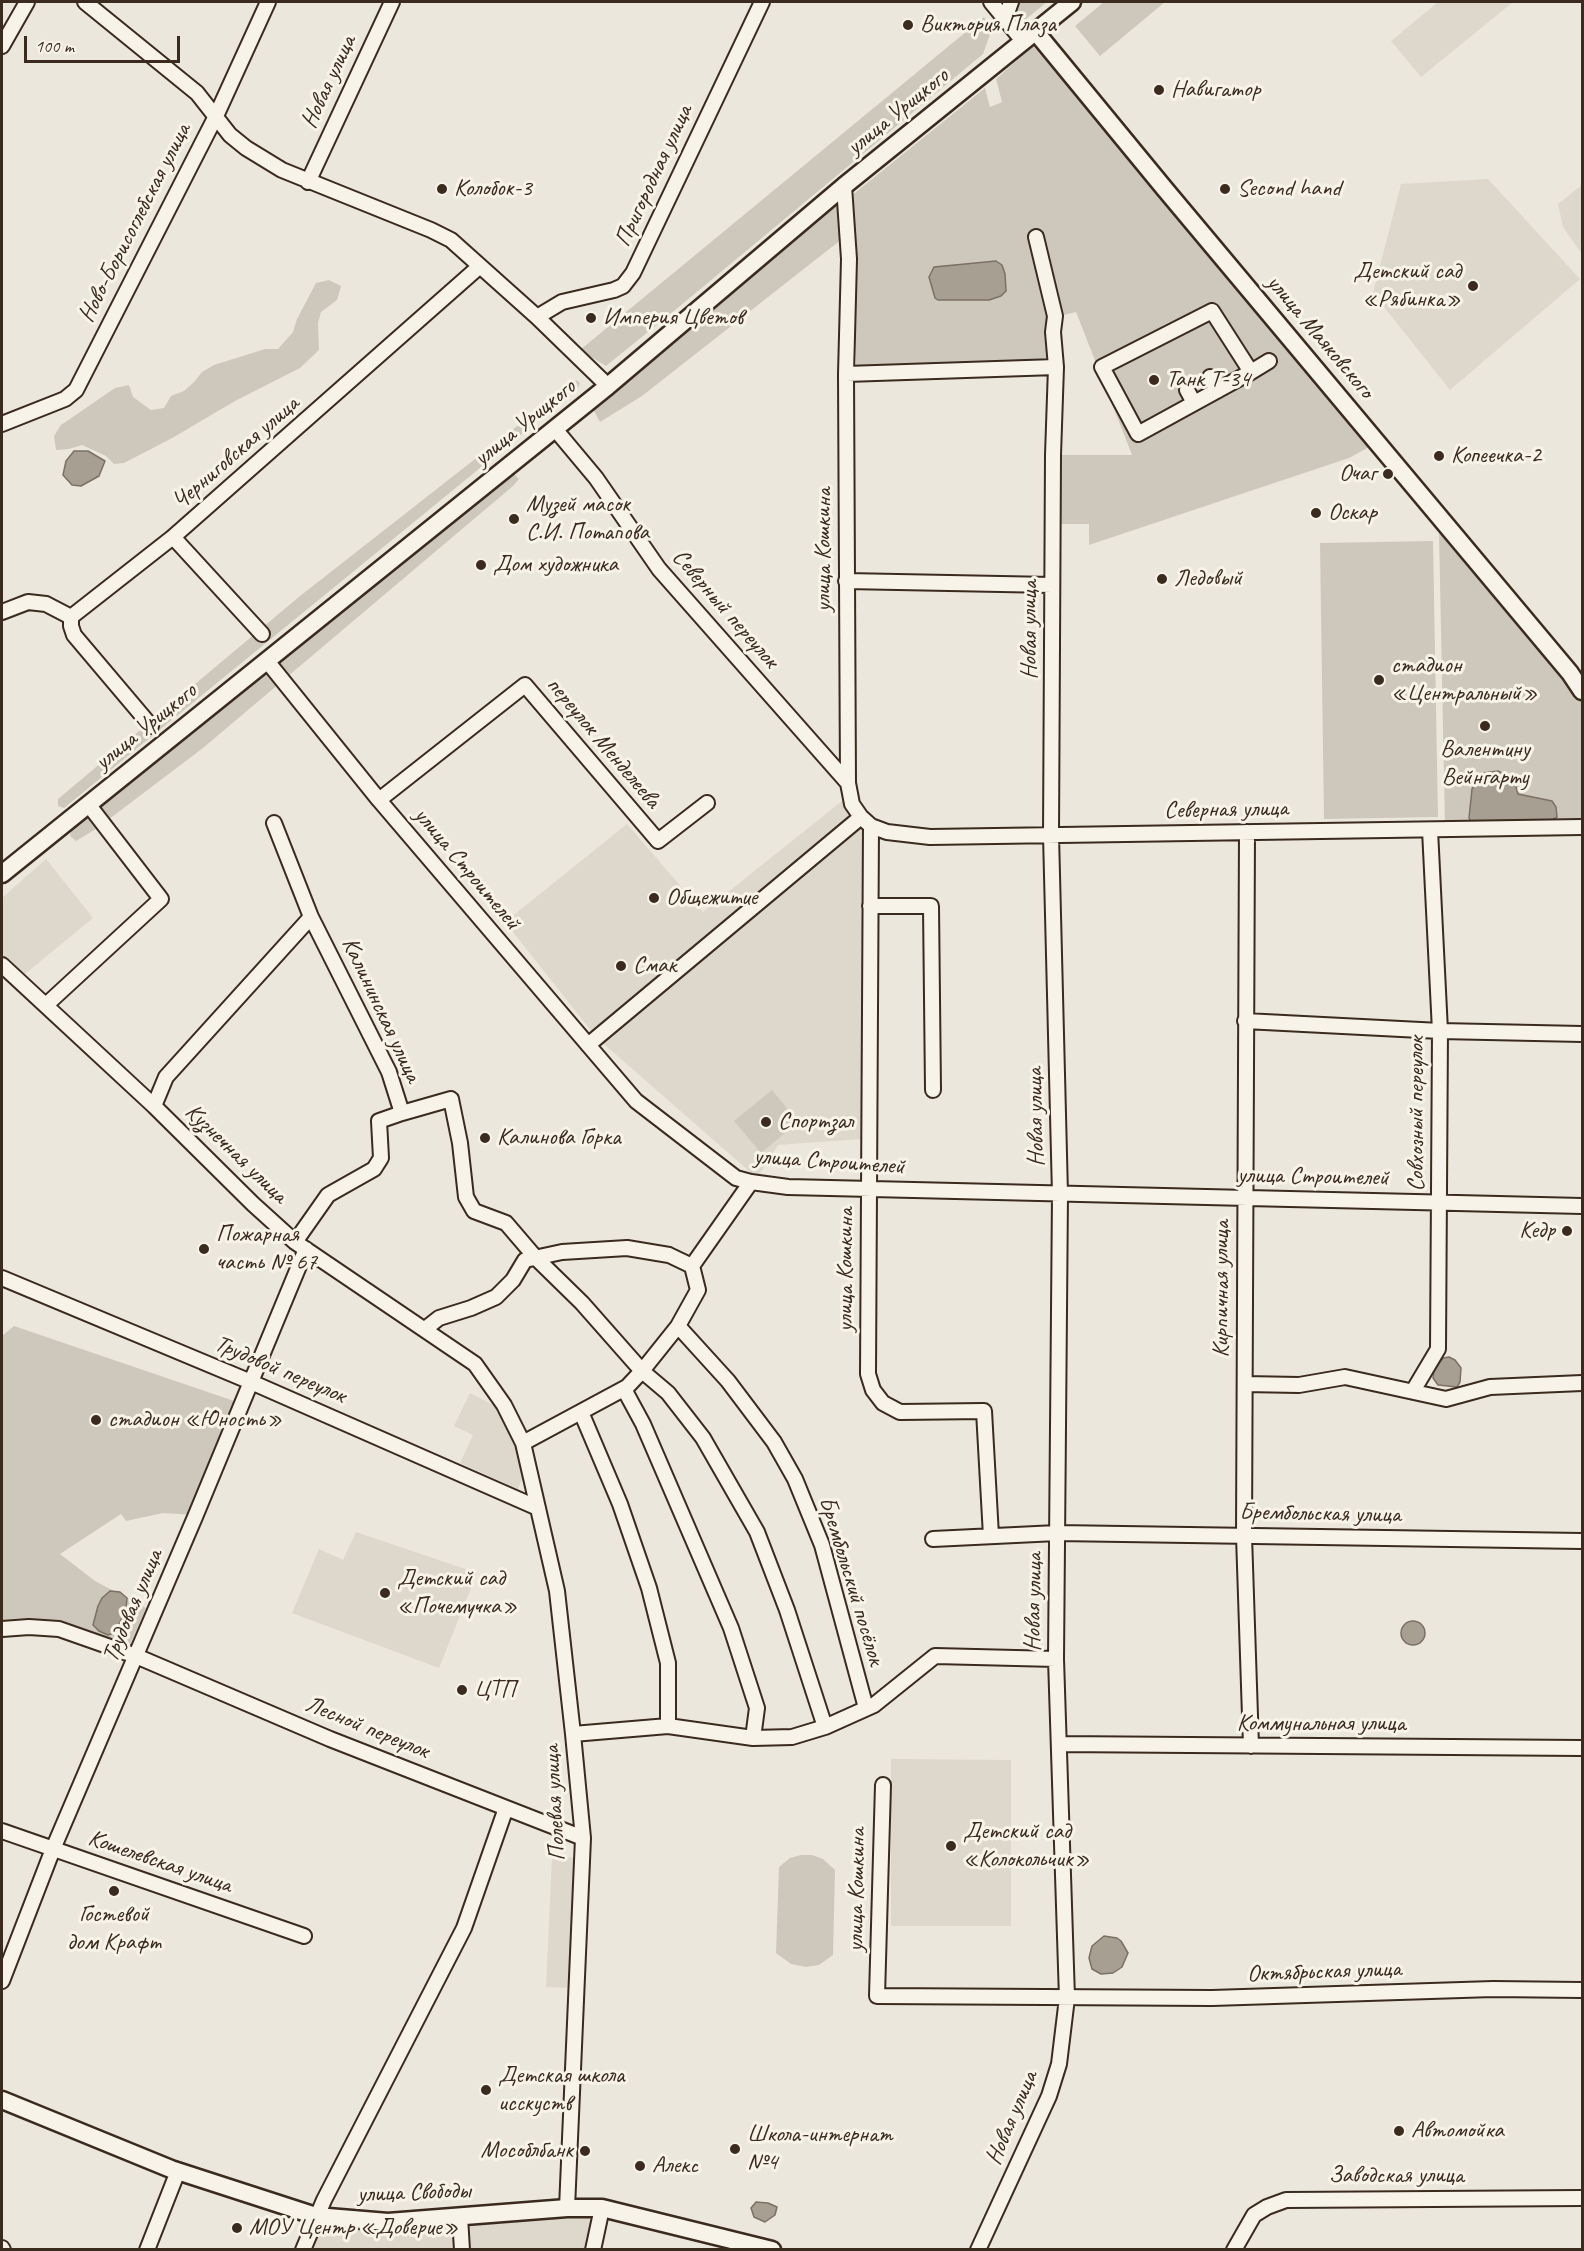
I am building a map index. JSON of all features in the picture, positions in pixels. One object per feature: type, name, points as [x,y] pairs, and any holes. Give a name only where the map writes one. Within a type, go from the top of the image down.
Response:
[{"type":"main road","name":"улица Урицкого","points":[[2,874],[608,386],[844,186],[1072,2]]},
{"type":"main road","name":"улица Маяковского","points":[[1029,36],[1164,188],[1576,673],[1582,691]]},
{"type":"main road","name":"улица Свободы","points":[[2,2100],[178,2171],[316,2216],[388,2222],[567,2208],[602,2208],[772,2250]]},
{"type":"street","points":[[2,46],[27,2]]},
{"type":"street","points":[[85,2],[197,93],[230,135],[246,148],[282,170],[308,182],[451,240],[537,317],[608,386]]},
{"type":"street","name":"Ново-Борисоглебская улица","points":[[2,424],[65,399],[76,390],[216,116],[268,2]]},
{"type":"street","name":"Новая улица","points":[[308,182],[392,2]]},
{"type":"street","name":"Пригородная улица","points":[[537,317],[562,302],[623,286],[633,273],[762,2]]},
{"type":"street","points":[[991,2],[1005,19],[1029,36]]},
{"type":"street","points":[[1005,19],[1011,2]]},
{"type":"street","name":"улица Кошкина","points":[[844,186],[849,259],[846,374],[848,783],[852,804],[866,821],[870,906],[868,1374],[873,1390],[883,1403],[900,1412],[984,1411],[991,1536]]},
{"type":"street","name":"Новая улица","points":[[978,2250],[1049,2096],[1059,2064],[1067,1998],[1056,1659],[1060,1194],[1051,835],[1056,367],[1053,332],[1055,316],[1036,237]]},
{"type":"street","name":"Черниговская улица","points":[[71,617],[173,537],[480,266]]},
{"type":"street","points":[[1251,372],[1218,307],[1181,334],[1160,345],[1139,355],[1101,367],[1138,434],[1251,372],[1269,361]]},
{"type":"street","points":[[846,374],[1056,367]]},
{"type":"street","points":[[1210,376],[1217,390]]},
{"type":"street","points":[[1187,390],[1194,403]]},
{"type":"street","points":[[1166,401],[1173,415]]},
{"type":"street","name":"Северный переулок","points":[[555,429],[596,478],[659,569],[848,783]]},
{"type":"street","points":[[173,537],[262,634]]},
{"type":"street","points":[[846,581],[1052,585]]},
{"type":"street","points":[[2,612],[28,602],[46,604],[71,617],[74,635],[151,726]]},
{"type":"street","name":"улица Строителей","points":[[267,661],[379,800],[636,1101],[733,1176],[751,1182],[788,1187],[1582,1206]]},
{"type":"street","name":"переулок Менделеева","points":[[379,800],[525,685],[658,841],[707,803]]},
{"type":"street","points":[[46,1005],[161,899],[88,804]]},
{"type":"street","points":[[588,1045],[866,821]]},
{"type":"street","name":"Северная улица","points":[[866,821],[887,832],[930,837],[1582,827]]},
{"type":"street","name":"Калининская улица","points":[[274,823],[311,917],[389,1072],[402,1113]]},
{"type":"street","name":"Совхозный переулок","points":[[1413,1392],[1438,1349],[1440,1030],[1430,830]]},
{"type":"street","name":"Кирпичная улица","points":[[1247,832],[1244,1536],[1251,1746]]},
{"type":"street","points":[[870,906],[931,906],[933,1090]]},
{"type":"street","points":[[154,1106],[166,1077],[311,917]]},
{"type":"street","name":"Кузнечная улица","points":[[2,965],[300,1246],[475,1364],[504,1405]]},
{"type":"street","points":[[1245,1021],[1582,1034]]},
{"type":"street","name":"Калининская улица","points":[[300,1246],[328,1195],[374,1169],[381,1158],[380,1121],[451,1099],[460,1143],[466,1197],[474,1211],[506,1224],[536,1258],[582,1303],[642,1371]]},
{"type":"street","points":[[523,1443],[624,1389],[642,1371],[678,1326],[698,1290],[692,1266],[751,1182]]},
{"type":"street","name":"Трудовая улица","points":[[2,1981],[52,1849],[251,1382],[300,1246]]},
{"type":"street","points":[[425,1329],[439,1318],[496,1297],[513,1280],[525,1260],[562,1252],[627,1248],[669,1255],[692,1266]]},
{"type":"street","name":"Трудовой переулок","points":[[2,1278],[251,1382],[538,1508]]},
{"type":"street","name":"Брембольский посёлок","points":[[678,1326],[728,1382],[774,1442],[795,1479],[822,1545],[866,1708]]},
{"type":"street","points":[[642,1371],[668,1393],[703,1438],[757,1532],[787,1610],[825,1727]]},
{"type":"street","points":[[1245,1384],[1299,1385],[1345,1377],[1446,1400],[1490,1387],[1582,1383]]},
{"type":"street","points":[[624,1389],[643,1424],[731,1628],[757,1708],[753,1738]]},
{"type":"street","name":"Полевая улица","points":[[504,1405],[523,1443],[556,1591],[583,1838],[567,2208]]},
{"type":"street","points":[[581,1412],[620,1504],[649,1588],[668,1663],[668,1726]]},
{"type":"street","name":"Брембольская улица","points":[[933,1539],[1057,1533],[1582,1541]]},
{"type":"street","name":"Лесной переулок","points":[[2,1629],[29,1627],[58,1629],[136,1656],[330,1739],[583,1838]]},
{"type":"street","points":[[573,1734],[668,1726],[753,1738],[792,1737],[825,1727],[874,1705],[934,1656],[1056,1659]]},
{"type":"street","name":"Коммунальная улица","points":[[1059,1744],[1582,1748]]},
{"type":"street","name":"улица Кошкина","points":[[883,1785],[877,1996],[1067,1998]]},
{"type":"street","name":"Полевая улица","points":[[303,2250],[316,2216],[464,1928],[506,1808]]},
{"type":"street","name":"Кошелевская улица","points":[[2,1831],[304,1936]]},
{"type":"street","name":"Октябрьская улица","points":[[1067,1998],[1212,1998],[1392,1991],[1582,1990]]},
{"type":"street","points":[[147,2250],[178,2171]]},
{"type":"street","name":"Заводская улица","points":[[1234,2250],[1254,2215],[1286,2200],[1582,2198]]},
{"type":"street","points":[[593,2250],[602,2208]]},
{"type":"street","points":[[460,2217],[462,2250]]},
{"type":"shaded area","points":[[1017,2],[1047,2],[1020,24],[1015,9]]},
{"type":"shaded area","points":[[1104,2],[1165,2],[1100,56],[1075,26]]},
{"type":"shaded area","points":[[1438,2],[1513,2],[1421,77],[1391,41]]},
{"type":"shaded area","points":[[984,17],[992,29],[983,54],[680,306],[606,366],[580,350]]},
{"type":"shaded area","points":[[1033,46],[1285,341],[1368,442],[1369,447],[1349,458],[1089,545],[1089,524],[1054,524],[1053,455],[1132,455],[1076,312],[1055,317],[1053,365],[856,366],[855,231],[851,196],[985,88],[990,107],[1002,102],[996,79]]},
{"type":"shaded area","name":"Детский сад «Рябинка»","points":[[1488,179],[1580,279],[1450,390],[1373,293],[1401,184]]},
{"type":"shaded area","points":[[1582,185],[1582,254],[1563,227],[1558,204]]},
{"type":"shaded area","points":[[838,204],[842,239],[642,396],[600,422],[593,409]]},
{"type":"shaded area","points":[[996,261],[1002,265],[1005,274],[1006,291],[1001,296],[989,300],[938,300],[935,298],[929,277],[934,267]]},
{"type":"shaded area","points":[[329,280],[341,286],[337,300],[321,312],[318,323],[319,350],[300,368],[235,401],[124,463],[114,464],[106,456],[82,445],[56,450],[54,436],[61,425],[115,388],[129,385],[133,397],[151,410],[164,408],[171,396],[184,391],[202,372],[214,365],[265,349],[278,349],[293,332],[297,319],[316,283]]},
{"type":"shaded area","points":[[576,380],[580,383],[578,388],[64,808],[58,806],[58,799],[300,596]]},
{"type":"shaded area","points":[[74,451],[88,451],[105,461],[99,476],[81,486],[72,485],[63,475],[66,461]]},
{"type":"shaded area","points":[[514,474],[519,479],[513,486],[203,748],[96,829],[76,841],[70,836],[71,831],[283,661],[504,477]]},
{"type":"shaded area","points":[[1439,533],[1449,534],[1582,699],[1582,824],[1445,826]]},
{"type":"shaded area","name":"стадион «Центральный»","points":[[1433,541],[1438,817],[1324,819],[1320,543]]},
{"type":"shaded area","points":[[1498,771],[1515,783],[1518,794],[1552,801],[1556,807],[1557,817],[1545,821],[1471,822],[1469,818],[1472,789],[1484,773]]},
{"type":"shaded area","points":[[842,801],[866,831],[862,1139],[778,1145],[757,1178],[597,1038],[505,922],[627,824],[703,912]]},
{"type":"shaded area","points":[[46,859],[93,918],[20,978],[2,960],[2,898]]},
{"type":"shaded area","name":"Спортзал","points":[[772,1090],[798,1122],[761,1153],[734,1121]]},
{"type":"shaded area","points":[[14,1326],[240,1403],[194,1515],[163,1513],[126,1521],[121,1514],[60,1554],[95,1581],[146,1608],[129,1647],[71,1625],[49,1623],[2,1626],[2,1336]]},
{"type":"shaded area","points":[[1449,1357],[1455,1360],[1461,1368],[1460,1382],[1457,1387],[1438,1385],[1433,1378],[1434,1370],[1443,1358]]},
{"type":"shaded area","points":[[470,1393],[499,1408],[518,1445],[522,1479],[518,1489],[460,1463],[473,1435],[454,1426]]},
{"type":"shaded area","name":"Детский сад «Почемучка»","points":[[356,1532],[477,1573],[439,1668],[292,1613],[319,1549],[343,1560]]},
{"type":"shaded area","points":[[110,1591],[120,1592],[127,1598],[126,1608],[116,1632],[108,1635],[93,1625],[102,1598]]},
{"type":"shaded area","points":[[1413,1621],[1421,1625],[1425,1633],[1421,1641],[1413,1645],[1405,1641],[1401,1633],[1405,1625]]},
{"type":"shaded area","name":"Детский сад «Колокольчик»","points":[[891,1759],[1011,1760],[1011,1926],[891,1926]]},
{"type":"shaded area","points":[[812,1855],[823,1859],[835,1870],[833,1955],[819,1965],[806,1967],[791,1964],[776,1953],[779,1867],[790,1858]]},
{"type":"shaded area","points":[[582,1857],[576,1988],[546,1987],[552,1858]]},
{"type":"shaded area","points":[[1104,1936],[1117,1938],[1128,1953],[1122,1967],[1113,1973],[1101,1974],[1092,1969],[1089,1958],[1092,1946]]},
{"type":"shaded area","points":[[756,2202],[768,2203],[777,2207],[775,2215],[765,2222],[754,2217],[751,2208]]},
{"type":"shaded area","points":[[601,2208],[593,2249],[304,2250],[316,2216]]},
{"type":"place","name":"Виктория Плаза","points":[[908,25]]},
{"type":"place","name":"Навигатор","points":[[1159,90]]},
{"type":"place","name":"Колобок-3","points":[[442,189]]},
{"type":"place","name":"Second hand","points":[[1225,189]]},
{"type":"place","name":"Детский сад «Рябинка»","points":[[1473,286]]},
{"type":"place","name":"Империя Цветов","points":[[591,318]]},
{"type":"place","name":"Танк Т-34","points":[[1154,380]]},
{"type":"place","name":"Копеечка-2","points":[[1439,456]]},
{"type":"place","name":"Очаг","points":[[1388,474]]},
{"type":"place","name":"Оскар","points":[[1316,513]]},
{"type":"place","name":"Музей масок С.И. Потапова","points":[[514,519]]},
{"type":"place","name":"Дом художника","points":[[481,565]]},
{"type":"place","name":"Ледовый","points":[[1162,579]]},
{"type":"place","name":"стадион «Центральный»","points":[[1379,680]]},
{"type":"place","name":"Валентину Вейнгарту","points":[[1485,726]]},
{"type":"place","name":"Общежитие","points":[[654,898]]},
{"type":"place","name":"Смак","points":[[621,966]]},
{"type":"place","name":"Спортзал","points":[[766,1122]]},
{"type":"place","name":"Калинова Горка","points":[[485,1138]]},
{"type":"place","name":"Кедр","points":[[1567,1231]]},
{"type":"place","name":"Пожарная часть № 67","points":[[204,1249]]},
{"type":"place","name":"стадион «Юность»","points":[[96,1420]]},
{"type":"place","name":"Детский сад «Почемучка»","points":[[385,1593]]},
{"type":"place","name":"ЦТП","points":[[462,1690]]},
{"type":"place","name":"Детский сад «Колокольчик»","points":[[951,1846]]},
{"type":"place","name":"Гостевой дом Крафт","points":[[114,1891]]},
{"type":"place","name":"Детская школа исскуств","points":[[486,2090]]},
{"type":"place","name":"Автомойка","points":[[1399,2131]]},
{"type":"place","name":"Школа-интернат №4","points":[[735,2149]]},
{"type":"place","name":"Мособлбанк","points":[[585,2151]]},
{"type":"place","name":"Алекс","points":[[640,2166]]},
{"type":"place","name":"МОУ Центр «Доверие»","points":[[237,2228]]}]
